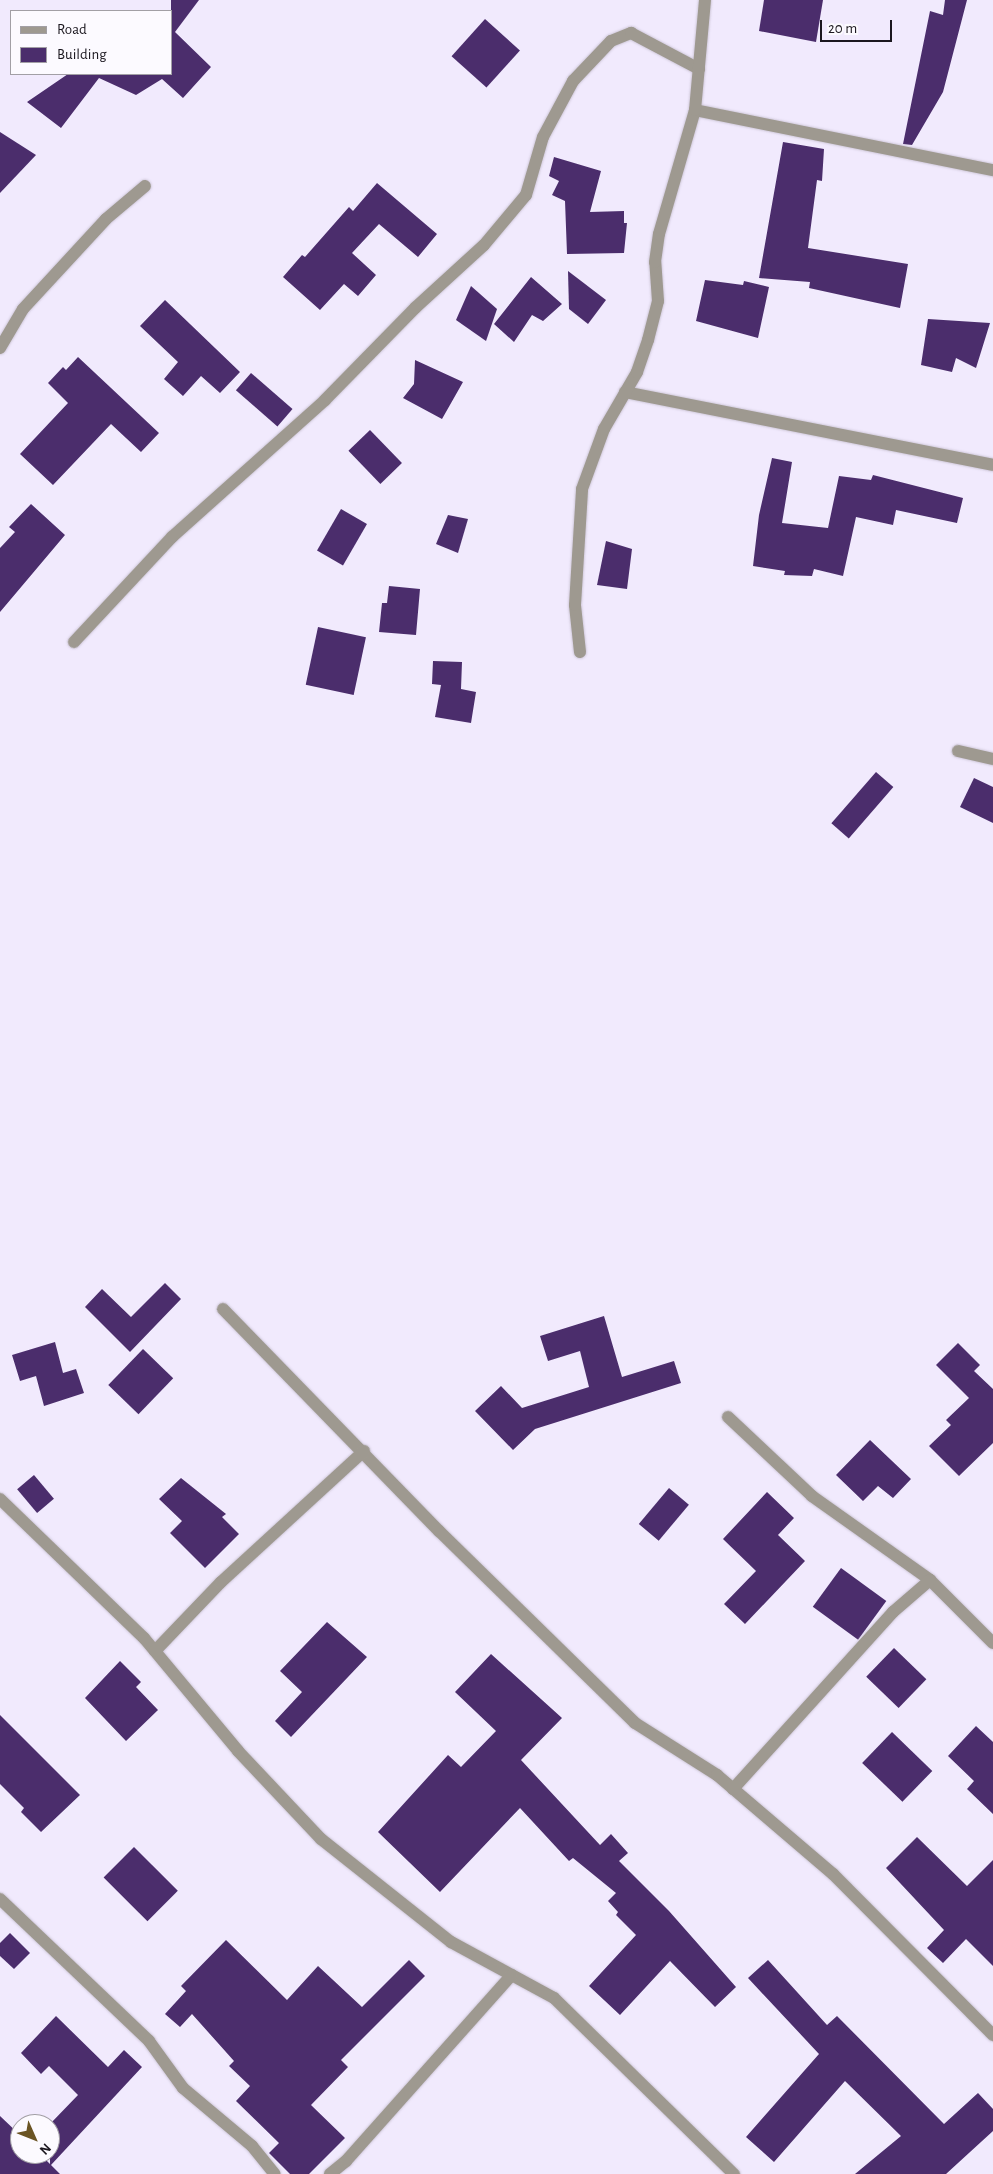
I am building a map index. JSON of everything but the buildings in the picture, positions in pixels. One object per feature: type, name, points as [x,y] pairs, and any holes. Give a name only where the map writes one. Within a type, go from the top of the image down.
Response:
[{"type":"street","points":[[580,652],[575,605],[582,489],[604,429],[637,372],[658,302],[655,262],[659,234],[695,110],[705,0]]},
{"type":"street","points":[[74,642],[172,537],[325,400],[415,308],[484,245],[526,195],[543,137],[573,81],[611,41],[631,33],[699,69]]},
{"type":"street","points":[[695,110],[993,170]]},
{"type":"street","points":[[0,348],[23,309],[106,219],[145,186]]},
{"type":"street","points":[[624,392],[993,465]]},
{"type":"street","points":[[958,751],[993,758]]},
{"type":"street","points":[[223,1310],[364,1451],[439,1531],[636,1723],[733,1789],[832,1874],[993,2035]]},
{"type":"street","points":[[728,1417],[812,1496],[930,1580],[993,1643]]},
{"type":"street","points":[[155,1652],[221,1582],[364,1451]]},
{"type":"street","points":[[0,1499],[155,1652],[238,1751],[321,1839],[451,1942],[554,1998],[734,2174]]},
{"type":"street","points":[[733,1789],[893,1612],[930,1580]]},
{"type":"street","points":[[0,1899],[149,2042],[183,2088],[252,2146],[275,2174]]},
{"type":"street","points":[[330,2174],[346,2161],[512,1976]]}]
